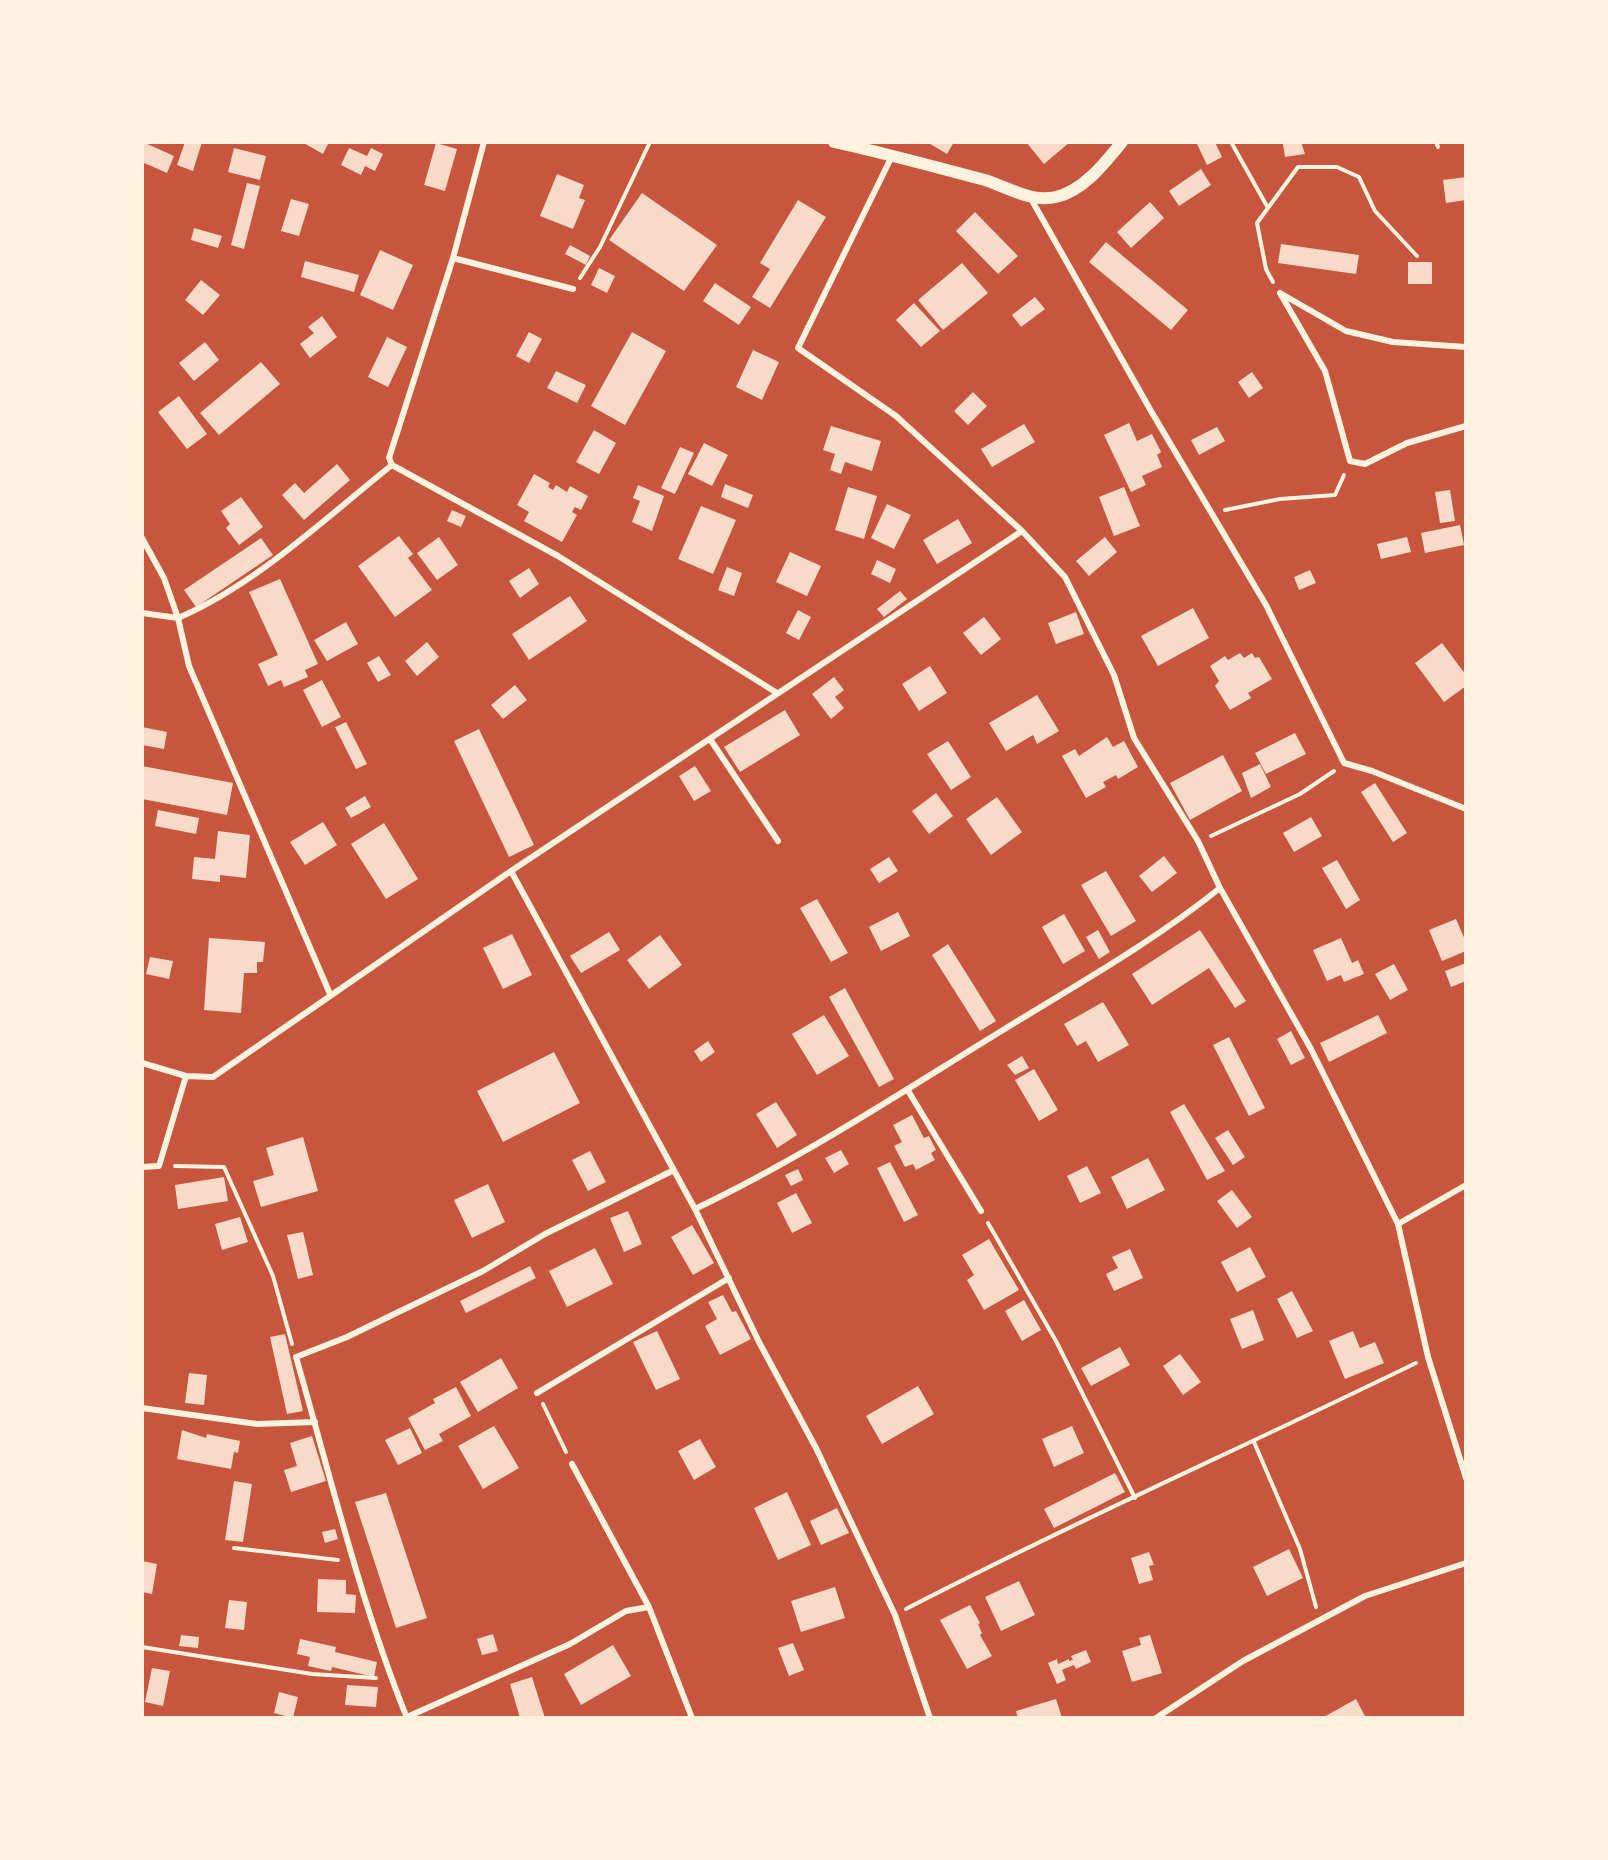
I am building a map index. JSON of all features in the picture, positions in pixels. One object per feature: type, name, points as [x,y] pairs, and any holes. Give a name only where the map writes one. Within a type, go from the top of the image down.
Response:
[{"type":"main road","points":[[834,142],[893,155],[997,184],[1030,196],[1054,198],[1074,190],[1107,160],[1122,142]]},
{"type":"street","points":[[484,142],[453,258],[389,458],[392,465],[558,556],[777,693]]},
{"type":"street","points":[[893,155],[798,348],[896,416],[1022,531],[1065,578],[1114,675],[1134,738],[1198,841],[1220,888],[1311,1049],[1398,1224],[1428,1357],[1466,1478]]},
{"type":"street","points":[[1030,196],[1266,605],[1344,763],[1372,771],[1466,809]]},
{"type":"street","points":[[453,258],[573,289]]},
{"type":"street","points":[[1280,293],[1346,332],[1393,342],[1466,347]]},
{"type":"street","points":[[1280,293],[1325,371],[1350,461],[1365,464],[1407,443],[1466,426]]},
{"type":"street","points":[[142,613],[177,618],[209,604],[272,560],[392,465]]},
{"type":"street","points":[[142,1063],[186,1076],[213,1077],[511,871],[1022,531]]},
{"type":"street","points":[[142,538],[164,578],[189,666],[330,994]]},
{"type":"street","points":[[710,739],[778,841]]},
{"type":"street","points":[[511,871],[672,1171],[695,1209],[759,1342],[816,1448],[895,1615],[930,1718]]},
{"type":"street","points":[[695,1209],[732,1191],[907,1089],[1179,921],[1220,888]]},
{"type":"street","points":[[142,1167],[159,1166],[186,1076]]},
{"type":"street","points":[[907,1089],[981,1211]]},
{"type":"street","points":[[649,1607],[626,1611],[570,1644],[407,1717],[390,1679],[296,1357],[346,1337],[483,1271],[545,1234],[672,1171]]},
{"type":"street","points":[[1398,1224],[1466,1185]]},
{"type":"street","points":[[537,1393],[729,1278]]},
{"type":"street","points":[[142,1408],[256,1424],[315,1422]]},
{"type":"street","points":[[572,1464],[649,1607],[692,1718]]},
{"type":"street","points":[[1156,1718],[1234,1667],[1365,1596],[1466,1563]]},
{"type":"path","points":[[573,289],[600,247],[650,142]]},
{"type":"path","points":[[1231,142],[1268,208]]},
{"type":"path","points":[[1436,142],[1438,147]]},
{"type":"path","points":[[1280,293],[1266,269],[1257,223],[1298,167],[1337,167],[1359,177],[1375,211],[1417,256]]},
{"type":"path","points":[[1211,513],[1280,499],[1335,495],[1350,461]]},
{"type":"path","points":[[1198,841],[1300,794],[1344,763]]},
{"type":"path","points":[[159,1166],[224,1167],[273,1276],[296,1357]]},
{"type":"path","points":[[981,1211],[1012,1260],[1056,1341],[1135,1497]]},
{"type":"path","points":[[895,1615],[1018,1551],[1254,1442],[1428,1357]]},
{"type":"path","points":[[537,1393],[572,1464]]},
{"type":"path","points":[[1254,1442],[1299,1549],[1319,1619]]},
{"type":"path","points":[[234,1548],[354,1562]]},
{"type":"path","points":[[142,1647],[312,1674],[390,1679]]},
{"type":"building","points":[[143,142],[174,156],[167,173],[142,162]]},
{"type":"building","points":[[185,142],[202,142],[193,171],[177,165]]},
{"type":"building","points":[[302,142],[329,142],[323,154]]},
{"type":"building","points":[[927,142],[954,142],[947,154]]},
{"type":"building","points":[[1026,142],[1070,142],[1044,164]]},
{"type":"building","points":[[1196,142],[1215,142],[1222,157],[1207,165]]},
{"type":"building","points":[[1301,142],[1305,154],[1285,157],[1283,144]]},
{"type":"building","points":[[436,143],[457,149],[445,191],[424,185]]},
{"type":"building","points":[[234,148],[266,156],[260,180],[228,172]]},
{"type":"building","points":[[349,148],[367,156],[371,148],[383,154],[375,171],[365,166],[361,175],[341,165]]},
{"type":"building","points":[[1201,169],[1211,185],[1179,206],[1169,191]]},
{"type":"building","points":[[557,174],[584,185],[579,198],[585,200],[573,229],[540,216]]},
{"type":"building","points":[[1466,177],[1466,200],[1446,203],[1443,180]]},
{"type":"building","points":[[247,183],[260,186],[244,249],[231,245]]},
{"type":"building","points":[[642,193],[717,245],[684,291],[609,240]]},
{"type":"building","points":[[291,199],[309,204],[299,236],[281,231]]},
{"type":"building","points":[[798,200],[826,217],[770,308],[752,297],[770,269],[760,263]]},
{"type":"building","points":[[1150,202],[1164,218],[1131,248],[1117,232]]},
{"type":"building","points":[[975,212],[1018,256],[998,274],[956,231]]},
{"type":"building","points":[[194,228],[222,236],[218,248],[191,240]]},
{"type":"building","points":[[1106,242],[1188,310],[1171,330],[1089,262]]},
{"type":"building","points":[[1281,244],[1359,255],[1356,274],[1278,263]]},
{"type":"building","points":[[570,245],[590,256],[586,265],[565,254]]},
{"type":"building","points":[[380,250],[413,265],[393,310],[360,295]]},
{"type":"building","points":[[305,261],[359,275],[354,292],[301,277]]},
{"type":"building","points":[[1408,262],[1432,262],[1432,284],[1408,284]]},
{"type":"building","points":[[962,263],[988,293],[943,330],[918,300]]},
{"type":"building","points":[[599,268],[615,276],[607,293],[591,285]]},
{"type":"building","points":[[201,280],[220,295],[203,315],[185,300]]},
{"type":"building","points":[[715,283],[751,307],[739,325],[703,301]]},
{"type":"building","points":[[1035,297],[1045,309],[1021,327],[1012,315]]},
{"type":"building","points":[[914,303],[940,331],[921,347],[896,320]]},
{"type":"building","points":[[322,316],[337,337],[310,358],[300,344],[314,333],[308,327]]},
{"type":"building","points":[[529,332],[542,339],[529,363],[516,356]]},
{"type":"building","points":[[632,332],[666,351],[625,425],[591,406]]},
{"type":"building","points":[[387,337],[407,347],[388,387],[368,377]]},
{"type":"building","points":[[205,342],[219,360],[194,381],[179,363]]},
{"type":"building","points":[[753,350],[779,362],[762,400],[736,387]]},
{"type":"building","points":[[261,362],[280,384],[219,435],[200,413]]},
{"type":"building","points":[[556,371],[586,385],[577,403],[547,388]]},
{"type":"building","points":[[1252,372],[1263,388],[1249,398],[1238,382]]},
{"type":"building","points":[[973,392],[987,406],[968,425],[954,411]]},
{"type":"building","points":[[179,396],[207,434],[187,449],[158,412]]},
{"type":"building","points":[[1129,423],[1137,441],[1152,434],[1161,452],[1157,455],[1162,467],[1142,476],[1146,485],[1131,492],[1104,435]]},
{"type":"building","points":[[1024,424],[1035,442],[992,467],[981,449]]},
{"type":"building","points":[[831,426],[881,441],[872,471],[845,462],[841,474],[830,470],[835,454],[823,450]]},
{"type":"building","points":[[1217,427],[1225,441],[1199,455],[1191,440]]},
{"type":"building","points":[[594,430],[616,443],[599,474],[576,462]]},
{"type":"building","points":[[704,443],[728,455],[712,486],[688,474]]},
{"type":"building","points":[[680,447],[694,453],[675,494],[661,488]]},
{"type":"building","points":[[337,464],[350,480],[304,520],[282,495],[295,483],[304,493]]},
{"type":"building","points":[[534,474],[550,483],[548,487],[553,490],[556,485],[567,492],[570,486],[588,496],[581,510],[575,507],[572,512],[577,515],[562,542],[524,521],[529,512],[517,505]]},
{"type":"building","points":[[725,484],[753,495],[748,508],[721,497]]},
{"type":"building","points":[[638,485],[664,496],[652,531],[632,522],[640,501],[633,498]]},
{"type":"building","points":[[848,487],[877,496],[864,539],[835,530]]},
{"type":"building","points":[[1124,487],[1140,526],[1114,536],[1099,497]]},
{"type":"building","points":[[1450,490],[1455,521],[1440,523],[1435,492]]},
{"type":"building","points":[[241,497],[263,527],[239,545],[226,528],[230,524],[221,511]]},
{"type":"building","points":[[887,504],[911,515],[894,549],[871,538]]},
{"type":"building","points":[[701,506],[736,520],[713,574],[678,559]]},
{"type":"building","points":[[452,510],[466,516],[461,527],[447,521]]},
{"type":"building","points":[[958,519],[972,543],[937,564],[923,540]]},
{"type":"building","points":[[1460,525],[1464,545],[1425,553],[1421,533]]},
{"type":"building","points":[[399,536],[413,554],[408,558],[432,590],[395,617],[358,566]]},
{"type":"building","points":[[439,537],[458,565],[437,580],[417,553]]},
{"type":"building","points":[[1105,537],[1117,552],[1089,576],[1076,561]]},
{"type":"building","points":[[1407,537],[1411,552],[1381,559],[1377,544]]},
{"type":"building","points":[[261,538],[273,555],[196,607],[184,590]]},
{"type":"building","points":[[790,552],[821,566],[807,596],[776,582]]},
{"type":"building","points":[[877,560],[896,569],[890,583],[871,574]]},
{"type":"building","points":[[727,567],[742,573],[734,596],[718,590]]},
{"type":"building","points":[[529,568],[539,584],[520,598],[509,581]]},
{"type":"building","points":[[1310,570],[1316,583],[1299,590],[1294,577]]},
{"type":"building","points":[[280,579],[318,664],[305,670],[308,677],[284,687],[281,680],[268,686],[258,664],[278,655],[249,592]]},
{"type":"building","points":[[900,591],[907,599],[884,617],[877,609]]},
{"type":"building","points":[[570,596],[587,621],[529,660],[512,634]]},
{"type":"building","points":[[1193,608],[1209,638],[1158,666],[1141,636]]},
{"type":"building","points":[[798,610],[811,617],[799,640],[786,633]]},
{"type":"building","points":[[1076,612],[1084,634],[1056,644],[1048,623]]},
{"type":"building","points":[[984,617],[1001,639],[981,655],[963,633]]},
{"type":"building","points":[[346,622],[358,644],[327,661],[314,640]]},
{"type":"building","points":[[427,642],[439,657],[417,676],[405,661]]},
{"type":"building","points":[[1442,643],[1466,675],[1466,686],[1444,702],[1415,663]]},
{"type":"building","points":[[1240,653],[1244,658],[1252,653],[1255,658],[1259,657],[1272,679],[1248,693],[1251,698],[1230,710],[1215,686],[1219,681],[1210,666],[1225,656],[1228,660]]},
{"type":"building","points":[[379,656],[391,675],[378,682],[367,663]]},
{"type":"building","points":[[930,666],[947,693],[919,711],[902,684]]},
{"type":"building","points":[[834,677],[844,690],[835,697],[844,708],[831,719],[812,694]]},
{"type":"building","points":[[322,680],[341,717],[322,727],[303,690]]},
{"type":"building","points":[[515,685],[527,700],[503,719],[491,705]]},
{"type":"building","points":[[1037,695],[1059,731],[1037,744],[1033,735],[1006,751],[989,723]]},
{"type":"building","points":[[785,710],[800,735],[740,772],[724,747]]},
{"type":"building","points":[[346,722],[367,764],[356,769],[335,727]]},
{"type":"building","points":[[142,727],[167,732],[164,749],[142,745]]},
{"type":"building","points":[[479,729],[534,845],[509,857],[454,741]]},
{"type":"building","points":[[1295,733],[1306,754],[1266,774],[1255,753]]},
{"type":"building","points":[[1107,737],[1113,747],[1124,741],[1138,767],[1118,779],[1116,775],[1103,782],[1106,787],[1086,798],[1062,756],[1075,749],[1079,756]]},
{"type":"building","points":[[948,741],[971,777],[951,790],[927,754]]},
{"type":"building","points":[[1223,755],[1242,791],[1190,820],[1170,783]]},
{"type":"building","points":[[1260,764],[1271,787],[1251,798],[1242,773]]},
{"type":"building","points":[[142,766],[233,783],[227,815],[142,799]]},
{"type":"building","points":[[695,766],[711,791],[694,801],[679,776]]},
{"type":"building","points":[[1375,783],[1407,833],[1393,842],[1361,792]]},
{"type":"building","points":[[936,793],[953,816],[929,834],[912,811]]},
{"type":"building","points":[[365,796],[371,807],[351,818],[345,808]]},
{"type":"building","points":[[997,797],[1022,832],[991,855],[966,819]]},
{"type":"building","points":[[158,810],[199,818],[196,834],[155,826]]},
{"type":"building","points":[[1311,817],[1322,836],[1294,852],[1283,833]]},
{"type":"building","points":[[323,822],[337,845],[305,865],[290,842]]},
{"type":"building","points":[[384,823],[418,879],[386,899],[351,844]]},
{"type":"building","points":[[218,831],[250,835],[246,878],[220,875],[220,882],[192,879],[194,857],[215,859]]},
{"type":"building","points":[[1164,856],[1177,873],[1152,892],[1139,876]]},
{"type":"building","points":[[889,857],[898,871],[879,883],[870,869]]},
{"type":"building","points":[[1337,860],[1360,900],[1346,909],[1322,868]]},
{"type":"building","points":[[1106,871],[1136,921],[1111,936],[1081,885]]},
{"type":"building","points":[[817,899],[848,953],[831,962],[800,908]]},
{"type":"building","points":[[898,912],[910,936],[881,951],[869,927]]},
{"type":"building","points":[[1064,914],[1085,951],[1063,964],[1042,927]]},
{"type":"building","points":[[1456,919],[1466,942],[1466,951],[1442,961],[1429,930]]},
{"type":"building","points":[[1098,930],[1110,952],[1099,959],[1086,937]]},
{"type":"building","points":[[1200,930],[1246,1001],[1235,1008],[1209,968],[1152,1005],[1132,974]]},
{"type":"building","points":[[609,932],[620,950],[581,973],[570,956]]},
{"type":"building","points":[[512,934],[532,975],[503,989],[483,948]]},
{"type":"building","points":[[660,935],[682,965],[649,989],[627,960]]},
{"type":"building","points":[[209,938],[265,942],[263,962],[257,962],[257,973],[244,973],[241,1013],[204,1010]]},
{"type":"building","points":[[1341,938],[1352,963],[1358,960],[1364,974],[1344,982],[1341,975],[1327,981],[1313,950]]},
{"type":"building","points":[[948,944],[996,1021],[980,1031],[932,955]]},
{"type":"building","points":[[150,957],[173,961],[169,979],[146,974]]},
{"type":"building","points":[[1466,963],[1466,981],[1451,987],[1445,971]]},
{"type":"building","points":[[1394,964],[1408,990],[1390,1000],[1375,974]]},
{"type":"building","points":[[845,988],[894,1079],[879,1087],[829,997]]},
{"type":"building","points":[[1103,1002],[1129,1045],[1098,1062],[1086,1041],[1077,1046],[1064,1024]]},
{"type":"building","points":[[824,1015],[849,1056],[817,1075],[792,1034]]},
{"type":"building","points":[[1378,1015],[1387,1033],[1329,1062],[1320,1043]]},
{"type":"building","points":[[1291,1031],[1305,1058],[1291,1065],[1277,1039]]},
{"type":"building","points":[[1229,1037],[1265,1108],[1249,1116],[1213,1045]]},
{"type":"building","points":[[708,1041],[715,1052],[701,1062],[694,1051]]},
{"type":"building","points":[[554,1052],[580,1103],[503,1142],[477,1091]]},
{"type":"building","points":[[1022,1056],[1029,1068],[1015,1075],[1007,1065]]},
{"type":"building","points":[[1034,1069],[1058,1110],[1039,1121],[1015,1080]]},
{"type":"building","points":[[776,1102],[797,1135],[777,1148],[756,1114]]},
{"type":"building","points":[[1184,1104],[1225,1171],[1207,1180],[1170,1112]]},
{"type":"building","points":[[912,1115],[924,1138],[929,1136],[936,1150],[931,1153],[935,1160],[916,1170],[913,1164],[905,1167],[894,1146],[902,1142],[893,1125]]},
{"type":"building","points":[[1228,1130],[1245,1157],[1233,1165],[1215,1138]]},
{"type":"building","points":[[303,1137],[318,1191],[261,1207],[253,1181],[274,1175],[266,1148]]},
{"type":"building","points":[[841,1150],[849,1164],[834,1173],[825,1158]]},
{"type":"building","points":[[590,1151],[606,1182],[588,1191],[572,1160]]},
{"type":"building","points":[[1148,1158],[1165,1190],[1127,1209],[1111,1177]]},
{"type":"building","points":[[890,1162],[918,1215],[904,1222],[877,1168]]},
{"type":"building","points":[[1087,1166],[1101,1193],[1080,1203],[1067,1176]]},
{"type":"building","points":[[798,1169],[803,1180],[791,1186],[785,1175]]},
{"type":"building","points":[[224,1177],[228,1201],[178,1209],[175,1185]]},
{"type":"building","points":[[488,1184],[505,1222],[472,1238],[454,1200]]},
{"type":"building","points":[[1232,1190],[1252,1217],[1237,1228],[1217,1201]]},
{"type":"building","points":[[796,1193],[812,1223],[792,1233],[777,1203]]},
{"type":"building","points":[[628,1211],[642,1244],[624,1252],[610,1218]]},
{"type":"building","points":[[240,1217],[248,1242],[222,1250],[215,1224]]},
{"type":"building","points":[[692,1225],[714,1263],[693,1275],[671,1237]]},
{"type":"building","points":[[303,1232],[313,1275],[298,1279],[287,1235]]},
{"type":"building","points":[[989,1239],[1019,1290],[984,1310],[967,1280],[974,1275],[962,1255]]},
{"type":"building","points":[[1250,1247],[1266,1277],[1237,1292],[1221,1262]]},
{"type":"building","points":[[595,1248],[613,1284],[567,1307],[549,1271]]},
{"type":"building","points":[[1130,1249],[1143,1278],[1114,1291],[1106,1274],[1118,1268],[1112,1257]]},
{"type":"building","points":[[530,1266],[536,1278],[466,1313],[460,1301]]},
{"type":"building","points":[[1292,1291],[1313,1331],[1297,1338],[1277,1299]]},
{"type":"building","points":[[723,1295],[732,1312],[736,1311],[751,1339],[720,1355],[705,1326],[717,1319],[708,1302]]},
{"type":"building","points":[[1024,1300],[1041,1330],[1022,1341],[1005,1311]]},
{"type":"building","points":[[1253,1310],[1264,1340],[1242,1349],[1230,1319]]},
{"type":"building","points":[[657,1331],[680,1379],[656,1390],[633,1342]]},
{"type":"building","points":[[1353,1331],[1360,1348],[1375,1342],[1384,1363],[1345,1379],[1329,1341]]},
{"type":"building","points":[[285,1334],[303,1411],[287,1414],[270,1337]]},
{"type":"building","points":[[1120,1347],[1130,1365],[1091,1386],[1081,1368]]},
{"type":"building","points":[[1180,1354],[1201,1382],[1183,1395],[1163,1366]]},
{"type":"building","points":[[501,1358],[518,1388],[478,1412],[460,1382]]},
{"type":"building","points":[[189,1373],[207,1375],[204,1405],[185,1403]]},
{"type":"building","points":[[918,1386],[934,1414],[882,1444],[866,1416]]},
{"type":"building","points":[[456,1387],[471,1416],[439,1434],[443,1441],[425,1450],[408,1418],[435,1403],[433,1399]]},
{"type":"building","points":[[494,1426],[519,1468],[483,1489],[458,1446]]},
{"type":"building","points":[[1072,1426],[1084,1453],[1054,1467],[1042,1439]]},
{"type":"building","points":[[410,1428],[422,1453],[398,1465],[385,1440]]},
{"type":"building","points":[[182,1430],[206,1438],[207,1434],[240,1441],[238,1453],[234,1452],[231,1469],[177,1459]]},
{"type":"building","points":[[312,1436],[326,1481],[291,1492],[284,1470],[297,1466],[290,1443]]},
{"type":"building","points":[[700,1439],[716,1467],[694,1480],[678,1451]]},
{"type":"building","points":[[1115,1473],[1125,1492],[1054,1528],[1044,1509]]},
{"type":"building","points":[[234,1481],[252,1484],[243,1542],[225,1540]]},
{"type":"building","points":[[787,1492],[811,1545],[778,1560],[754,1508]]},
{"type":"building","points":[[386,1493],[427,1618],[396,1628],[355,1502]]},
{"type":"building","points":[[837,1508],[849,1533],[821,1545],[810,1521]]},
{"type":"building","points":[[335,1529],[338,1539],[325,1543],[322,1532]]},
{"type":"building","points":[[1289,1549],[1303,1578],[1267,1596],[1253,1567]]},
{"type":"building","points":[[1149,1552],[1154,1565],[1149,1566],[1153,1580],[1139,1584],[1131,1558]]},
{"type":"building","points":[[142,1561],[157,1564],[152,1594],[142,1592]]},
{"type":"building","points":[[318,1579],[346,1580],[346,1594],[356,1595],[355,1613],[317,1612]]},
{"type":"building","points":[[1019,1581],[1035,1615],[1001,1631],[985,1597]]},
{"type":"building","points":[[835,1587],[845,1618],[801,1632],[791,1601]]},
{"type":"building","points":[[229,1600],[247,1602],[244,1630],[225,1628]]},
{"type":"building","points":[[970,1605],[980,1623],[978,1624],[982,1633],[980,1635],[992,1656],[967,1669],[940,1620]]},
{"type":"building","points":[[493,1634],[498,1651],[482,1655],[477,1639]]},
{"type":"building","points":[[181,1635],[199,1637],[198,1648],[179,1646]]},
{"type":"building","points":[[1150,1635],[1162,1673],[1132,1682],[1122,1651],[1141,1645],[1139,1638]]},
{"type":"building","points":[[300,1639],[336,1647],[335,1652],[377,1662],[374,1677],[332,1667],[331,1671],[308,1666],[310,1657],[297,1654]]},
{"type":"building","points":[[793,1643],[804,1670],[789,1676],[778,1648]]},
{"type":"building","points":[[613,1645],[631,1676],[581,1705],[564,1674]]},
{"type":"building","points":[[1086,1650],[1091,1662],[1076,1669],[1074,1665],[1062,1670],[1066,1680],[1057,1684],[1048,1663],[1057,1659],[1058,1664],[1069,1659],[1069,1661],[1073,1660],[1071,1656]]},
{"type":"building","points":[[152,1668],[170,1671],[163,1706],[145,1702]]},
{"type":"building","points":[[532,1677],[545,1718],[520,1718],[510,1684]]},
{"type":"building","points":[[347,1685],[378,1687],[376,1707],[345,1705]]},
{"type":"building","points":[[279,1692],[298,1697],[293,1718],[274,1713]]},
{"type":"building","points":[[1056,1699],[1062,1718],[1018,1718],[1016,1711]]},
{"type":"building","points":[[1356,1699],[1366,1718],[1322,1718]]}]
